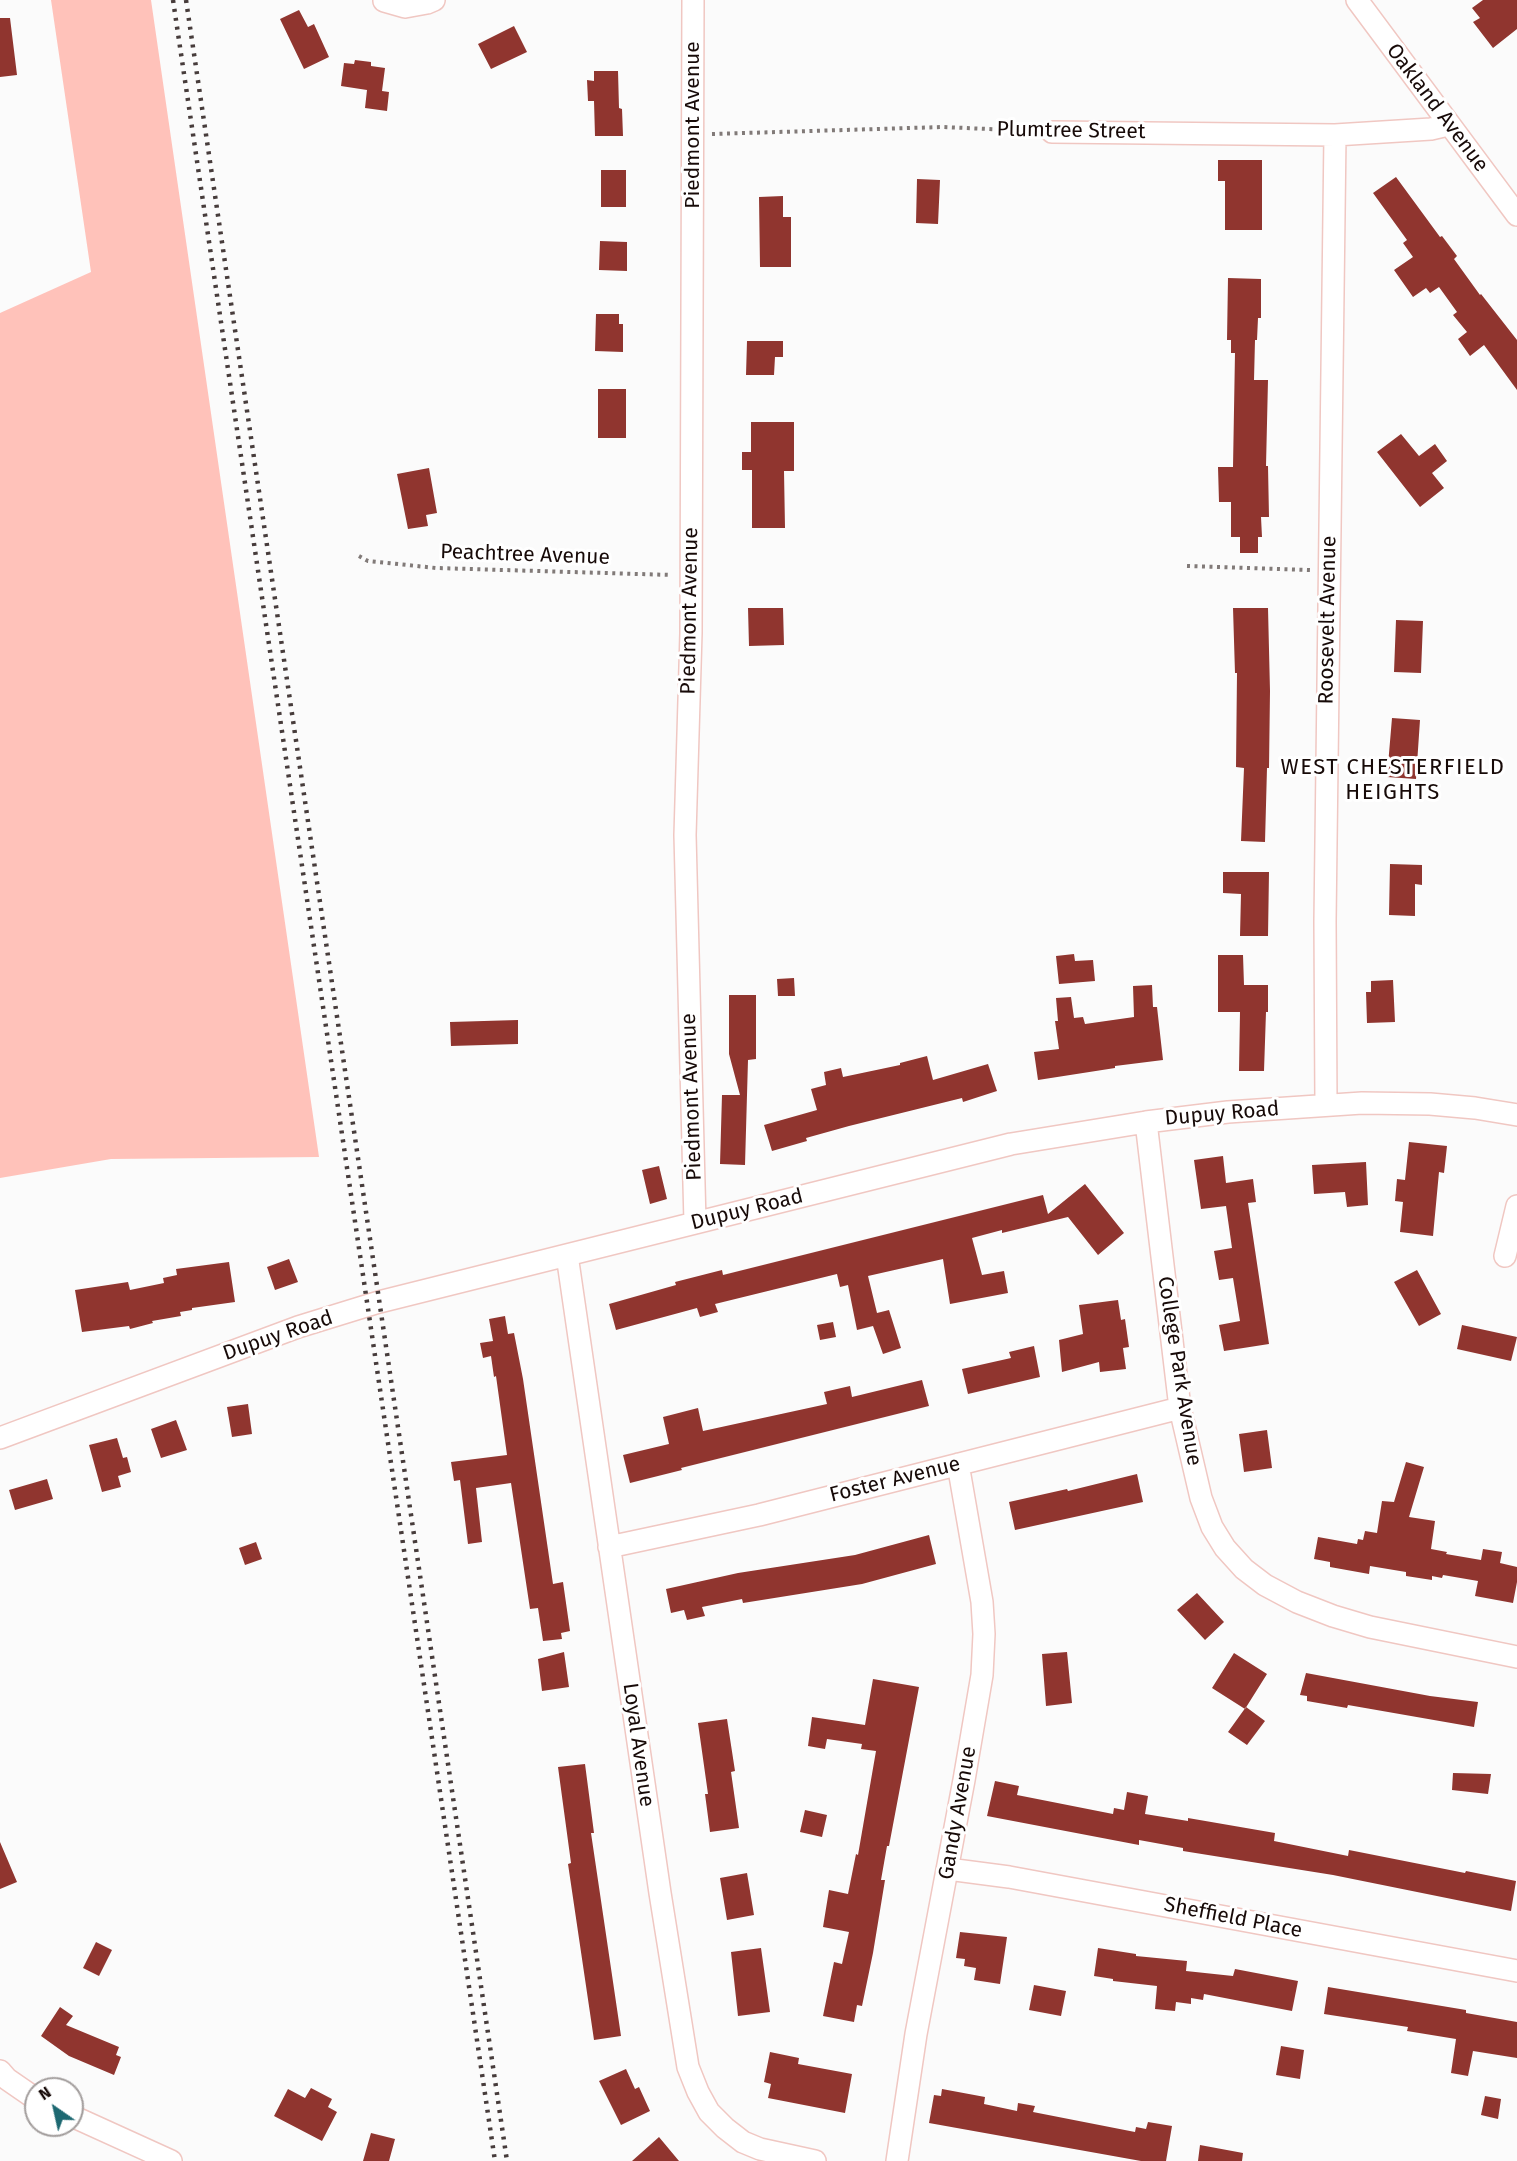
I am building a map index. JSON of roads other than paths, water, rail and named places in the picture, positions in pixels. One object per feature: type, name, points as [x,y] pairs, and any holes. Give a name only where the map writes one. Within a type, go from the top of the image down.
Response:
[{"type":"street","points":[[384,1],[405,7],[434,0]]},
{"type":"street","name":"Piedmont Avenue","points":[[693,0],[691,575],[685,835],[695,1223]]},
{"type":"street","name":"Oakland Avenue","points":[[1358,0],[1448,125],[1517,215]]},
{"type":"street","name":"Plumtree Street","points":[[1052,132],[1335,135],[1431,129],[1448,125]]},
{"type":"street","name":"Roosevelt Avenue","points":[[1326,1105],[1324,921],[1335,135]]},
{"type":"street","name":"Dupuy Road","points":[[0,1438],[298,1327],[379,1302],[1011,1144],[1146,1122],[1228,1112],[1326,1105],[1430,1104],[1517,1115]]},
{"type":"street","name":"College Park Avenue","points":[[1146,1122],[1180,1408],[1201,1498],[1212,1527],[1225,1548],[1244,1569],[1265,1585],[1297,1602],[1370,1627],[1517,1657]]},
{"type":"street","points":[[1505,1256],[1517,1206]]},
{"type":"street","name":"Loyal Avenue","points":[[567,1255],[658,1882],[688,2067],[709,2112],[725,2128],[744,2142],[760,2149],[815,2161]]},
{"type":"street","name":"Foster Avenue","points":[[609,1547],[759,1515],[1180,1408]]},
{"type":"street","name":"Gandy Avenue","points":[[897,2161],[916,2034],[980,1686],[984,1634],[982,1602],[958,1464]]},
{"type":"street","name":"Sheffield Place","points":[[948,1869],[1009,1877],[1517,1971]]},
{"type":"street","points":[[0,2071],[24,2091]]},
{"type":"street","points":[[84,2121],[171,2161]]},
{"type":"railway","points":[[173,0],[495,2161]]},
{"type":"railway","points":[[186,0],[507,2161]]},
{"type":"district","name":"WEST CHESTERFIELD HEIGHTS","points":[[1393,780]]}]
